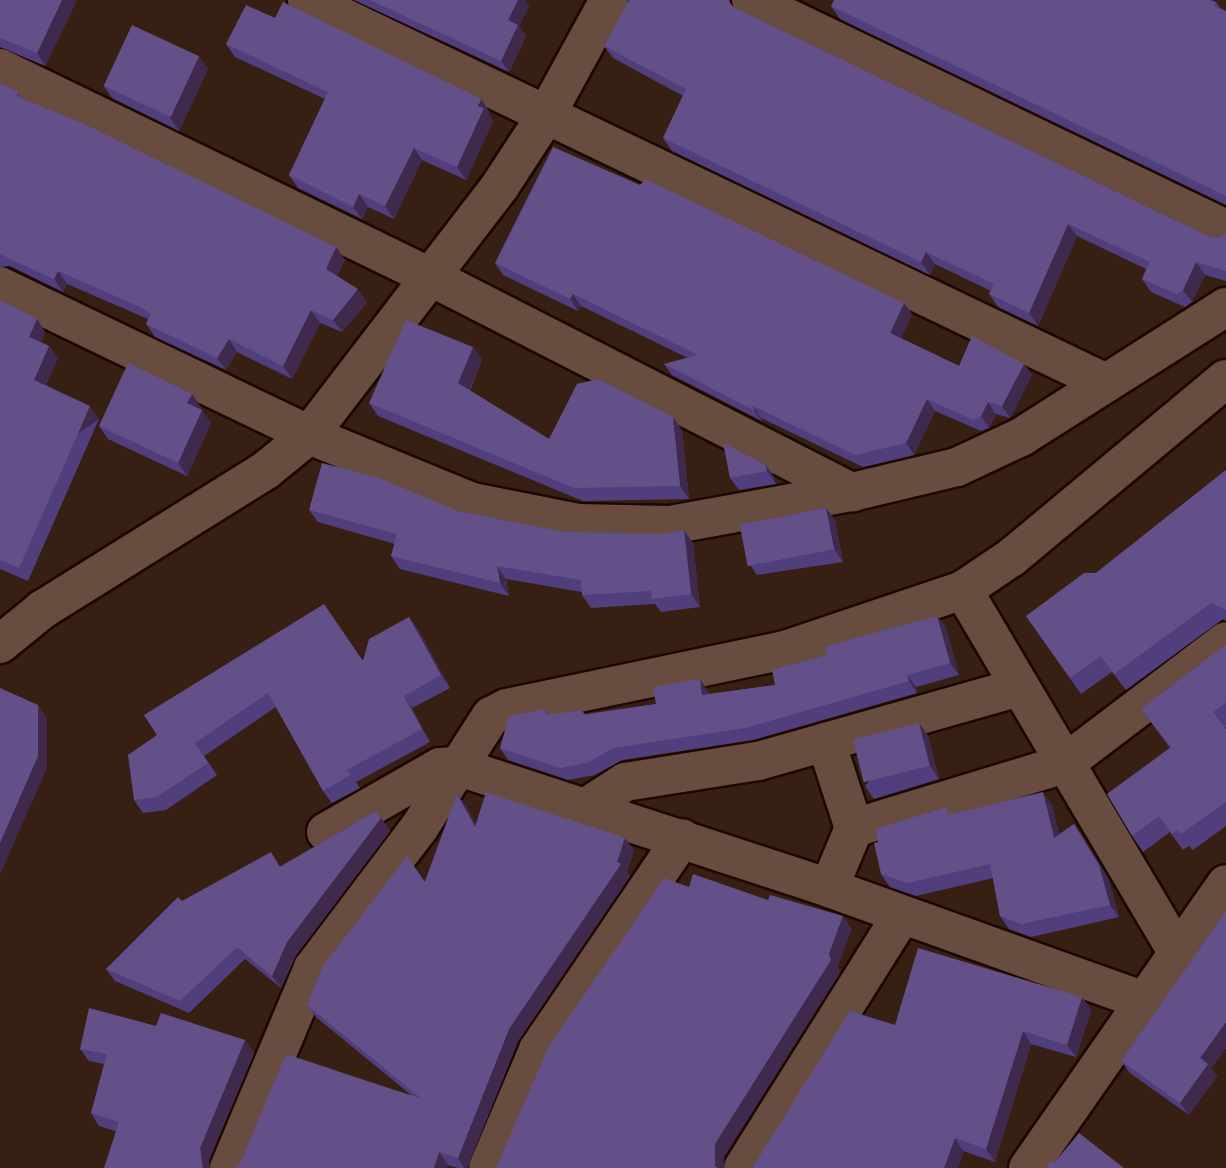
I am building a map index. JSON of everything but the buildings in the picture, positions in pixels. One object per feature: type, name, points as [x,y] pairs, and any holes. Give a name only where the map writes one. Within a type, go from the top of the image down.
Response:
[{"type":"street","points":[[307,0],[545,117],[1106,383]]},
{"type":"street","points":[[0,645],[43,609],[266,470],[309,435],[431,277],[545,117],[608,0]]},
{"type":"street","points":[[751,0],[1226,229]]},
{"type":"street","points":[[0,68],[431,277],[852,492]]},
{"type":"street","points":[[0,286],[309,435],[472,502],[578,523],[670,525],[852,492],[957,467],[1021,437],[1226,307]]},
{"type":"street","points":[[229,1168],[313,968],[419,828],[456,766],[491,716],[507,708],[785,650],[962,590],[1012,557],[1226,379]]},
{"type":"street","points":[[962,590],[1178,954]]},
{"type":"street","points":[[854,828],[1063,764],[1226,641]]},
{"type":"street","points":[[585,808],[625,782],[758,761],[1019,687]]},
{"type":"street","points":[[826,742],[854,828],[829,888]]},
{"type":"street","points":[[326,832],[440,767],[456,766],[829,888],[901,916],[1145,1001]]},
{"type":"street","points":[[488,1168],[538,1050],[682,838]]},
{"type":"street","points":[[1028,1168],[1226,884]]},
{"type":"street","points":[[743,1168],[901,916]]}]
